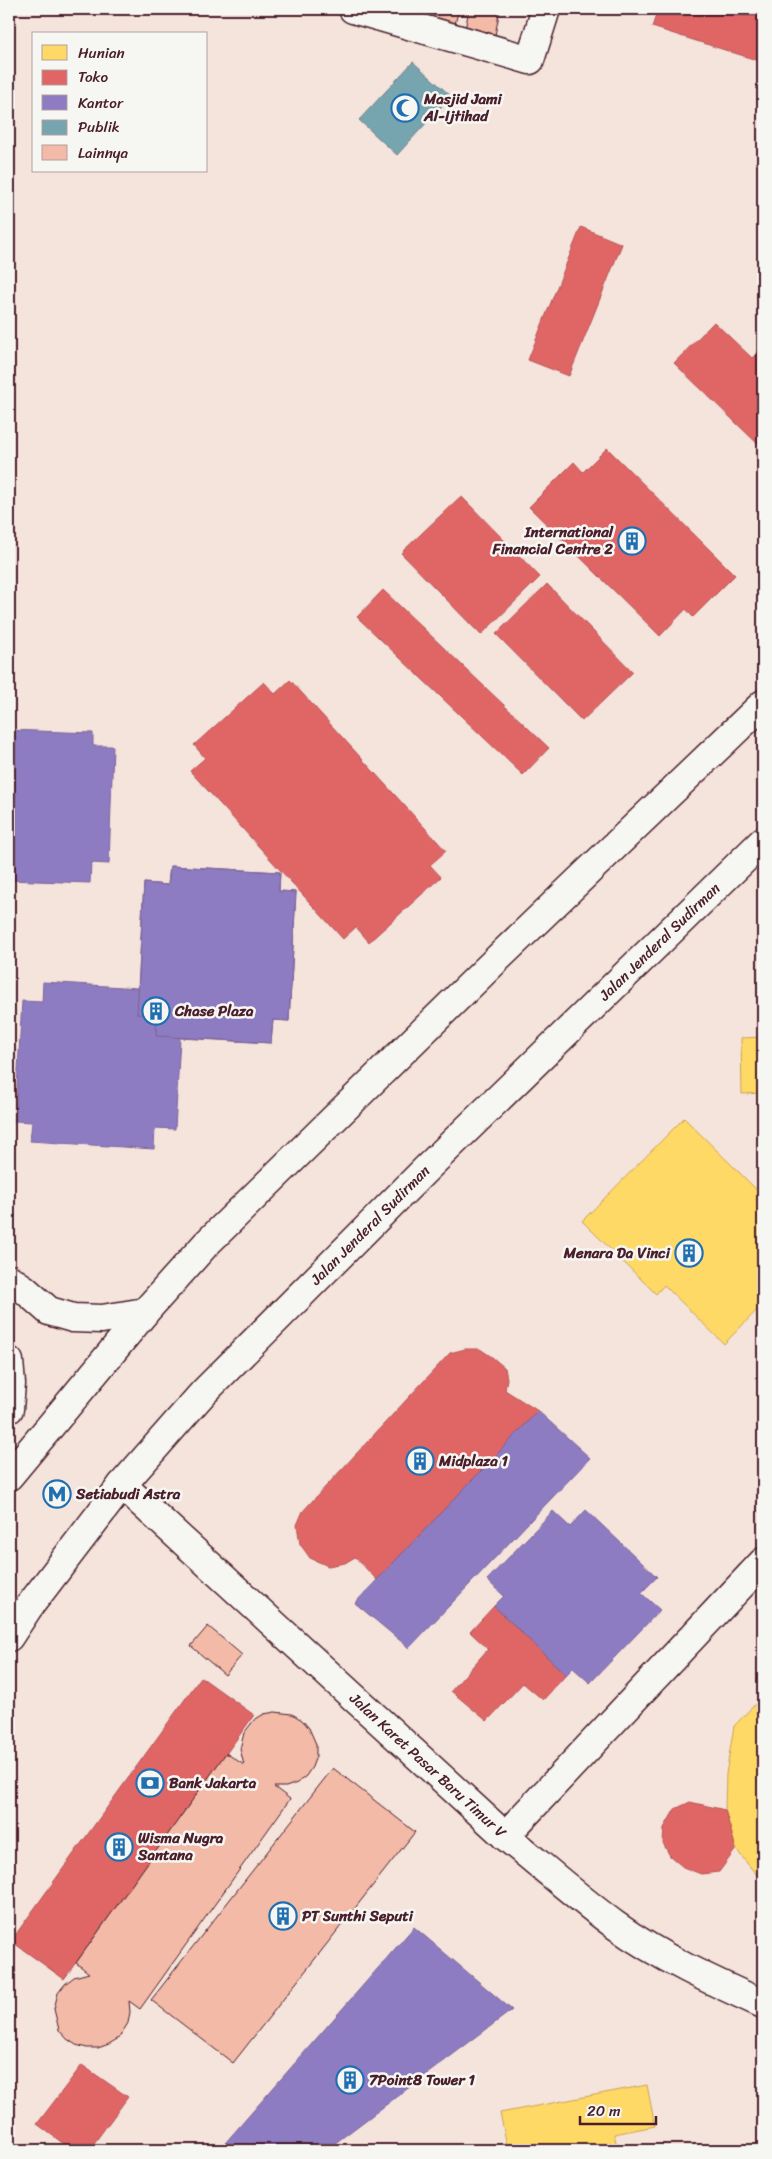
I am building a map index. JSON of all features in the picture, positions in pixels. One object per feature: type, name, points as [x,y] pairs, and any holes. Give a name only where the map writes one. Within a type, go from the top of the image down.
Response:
[{"type":"main road","points":[[353,9],[530,60],[546,9]]},
{"type":"main road","points":[[9,1476],[145,1312],[206,1244],[370,1081],[763,704]]},
{"type":"main road","name":"Jalan Jenderal Sudirman","points":[[9,1637],[34,1600],[122,1485],[203,1393],[426,1169],[763,841]]},
{"type":"main road","points":[[9,1279],[24,1289],[49,1311],[74,1318],[102,1319],[145,1312]]},
{"type":"main road","points":[[9,1361],[11,1384],[9,1409]]},
{"type":"main road","name":"Jalan Karet Pasar Baru Timur V","points":[[122,1485],[505,1836],[616,1925],[667,1957],[718,1984],[763,2004]]},
{"type":"main road","points":[[505,1836],[763,1562]]},
{"type":"building: Hunian","points":[[763,1037],[763,1093],[742,1094],[741,1038]]},
{"type":"building: Hunian","name":"Menara Da Vinci","points":[[684,1118],[761,1194],[758,1197],[763,1203],[763,1304],[724,1344],[664,1285],[656,1294],[582,1221]]},
{"type":"building: Hunian","points":[[763,1696],[763,1882],[736,1849],[725,1810],[726,1774],[734,1726]]},
{"type":"building: Hunian","points":[[647,2085],[655,2126],[614,2134],[618,2150],[508,2150],[500,2113]]},
{"type":"building: Toko","points":[[658,9],[763,9],[763,62],[652,27]]},
{"type":"building: Toko","points":[[581,227],[622,244],[569,376],[528,360]]},
{"type":"building: Toko","points":[[714,322],[752,358],[763,347],[763,449],[674,363]]},
{"type":"building: Toko","name":"International Financial Centre 2","points":[[607,448],[735,575],[693,617],[686,609],[660,636],[529,507],[574,462],[583,472]]},
{"type":"building: Toko","points":[[461,496],[540,577],[481,635],[401,553]]},
{"type":"building: Toko","points":[[547,584],[633,672],[582,721],[496,634]]},
{"type":"building: Toko","points":[[383,590],[549,748],[523,775],[357,617]]},
{"type":"building: Toko","points":[[290,680],[446,851],[430,865],[441,877],[369,942],[356,927],[343,939],[190,771],[205,758],[194,745],[264,682],[275,694]]},
{"type":"building: Toko","name":"Midplaza 1","points":[[465,1349],[480,1349],[505,1368],[507,1379],[505,1390],[538,1411],[377,1580],[355,1557],[345,1563],[328,1566],[310,1558],[300,1544],[297,1525],[303,1511],[450,1353]]},
{"type":"building: Toko","points":[[494,1606],[566,1675],[543,1700],[523,1683],[487,1721],[451,1691],[488,1649],[470,1632]]},
{"type":"building: Toko","name":"Wisma Nugra Santana","points":[[201,1677],[254,1715],[64,1979],[11,1941]]},
{"type":"building: Toko","points":[[690,1802],[725,1810],[736,1849],[719,1872],[701,1874],[683,1867],[670,1856],[663,1843],[664,1828],[675,1809]]},
{"type":"building: Toko","points":[[82,2065],[128,2097],[89,2150],[72,2150],[37,2124]]},
{"type":"building: Kantor","points":[[9,730],[93,733],[93,746],[113,746],[109,864],[91,863],[90,883],[9,880]]},
{"type":"building: Kantor","points":[[170,866],[280,872],[279,891],[296,892],[289,1021],[273,1020],[271,1043],[156,1036],[157,1016],[137,1014],[144,883],[168,885]]},
{"type":"building: Kantor","name":"Chase Plaza","points":[[170,866],[280,872],[279,891],[296,892],[289,1021],[273,1020],[271,1043],[180,1038],[175,1129],[155,1128],[154,1149],[30,1141],[32,1122],[15,1121],[22,1001],[42,1002],[43,982],[138,988],[144,883],[168,885]]},
{"type":"building: Kantor","name":"Midplaza 1","points":[[538,1411],[590,1458],[409,1648],[355,1603]]},
{"type":"building: Kantor","points":[[586,1510],[657,1577],[641,1593],[660,1610],[590,1683],[573,1668],[566,1675],[494,1606],[504,1596],[487,1580],[553,1511],[570,1527]]},
{"type":"building: Kantor","name":"7Point8 Tower 1","points":[[414,1927],[512,2010],[326,2150],[219,2150]]},
{"type":"building: Publik","name":"Masjid Jami Al-Ijtihad","points":[[413,62],[451,96],[397,155],[359,120]]},
{"type":"building: Lainnya","points":[[429,9],[459,9],[452,35],[424,26]]},
{"type":"building: Lainnya","points":[[469,9],[500,9],[493,46],[463,40]]},
{"type":"building: Lainnya","points":[[208,1626],[242,1655],[225,1675],[191,1646]]},
{"type":"building: Lainnya","points":[[275,1712],[292,1714],[302,1720],[309,1728],[316,1744],[316,1756],[312,1767],[306,1776],[297,1783],[286,1787],[274,1787],[290,1799],[140,2009],[129,2001],[128,2023],[119,2038],[98,2048],[76,2045],[59,2030],[54,2009],[58,1993],[74,1977],[89,1973],[76,1963],[226,1753],[244,1765],[240,1749],[244,1733],[254,1720],[264,1714]]},
{"type":"building: Lainnya","name":"PT Sunthi Seputi","points":[[333,1768],[415,1832],[233,2063],[151,2000]]},
{"type":"place","name":"Masjid Jami Al-Ijtihad","points":[[405,108]]},
{"type":"place","name":"International Financial Centre 2","points":[[632,541]]},
{"type":"place","name":"Chase Plaza","points":[[156,1011]]},
{"type":"place","name":"Menara Da Vinci","points":[[689,1253]]},
{"type":"place","name":"Midplaza 1","points":[[420,1461]]},
{"type":"place","name":"Setiabudi Astra","points":[[57,1494]]},
{"type":"place","name":"Bank Jakarta","points":[[150,1783]]},
{"type":"place","name":"Wisma Nugra Santana","points":[[119,1847]]},
{"type":"place","name":"PT Sunthi Seputi","points":[[283,1916]]},
{"type":"place","name":"7Point8 Tower 1","points":[[350,2080]]}]
